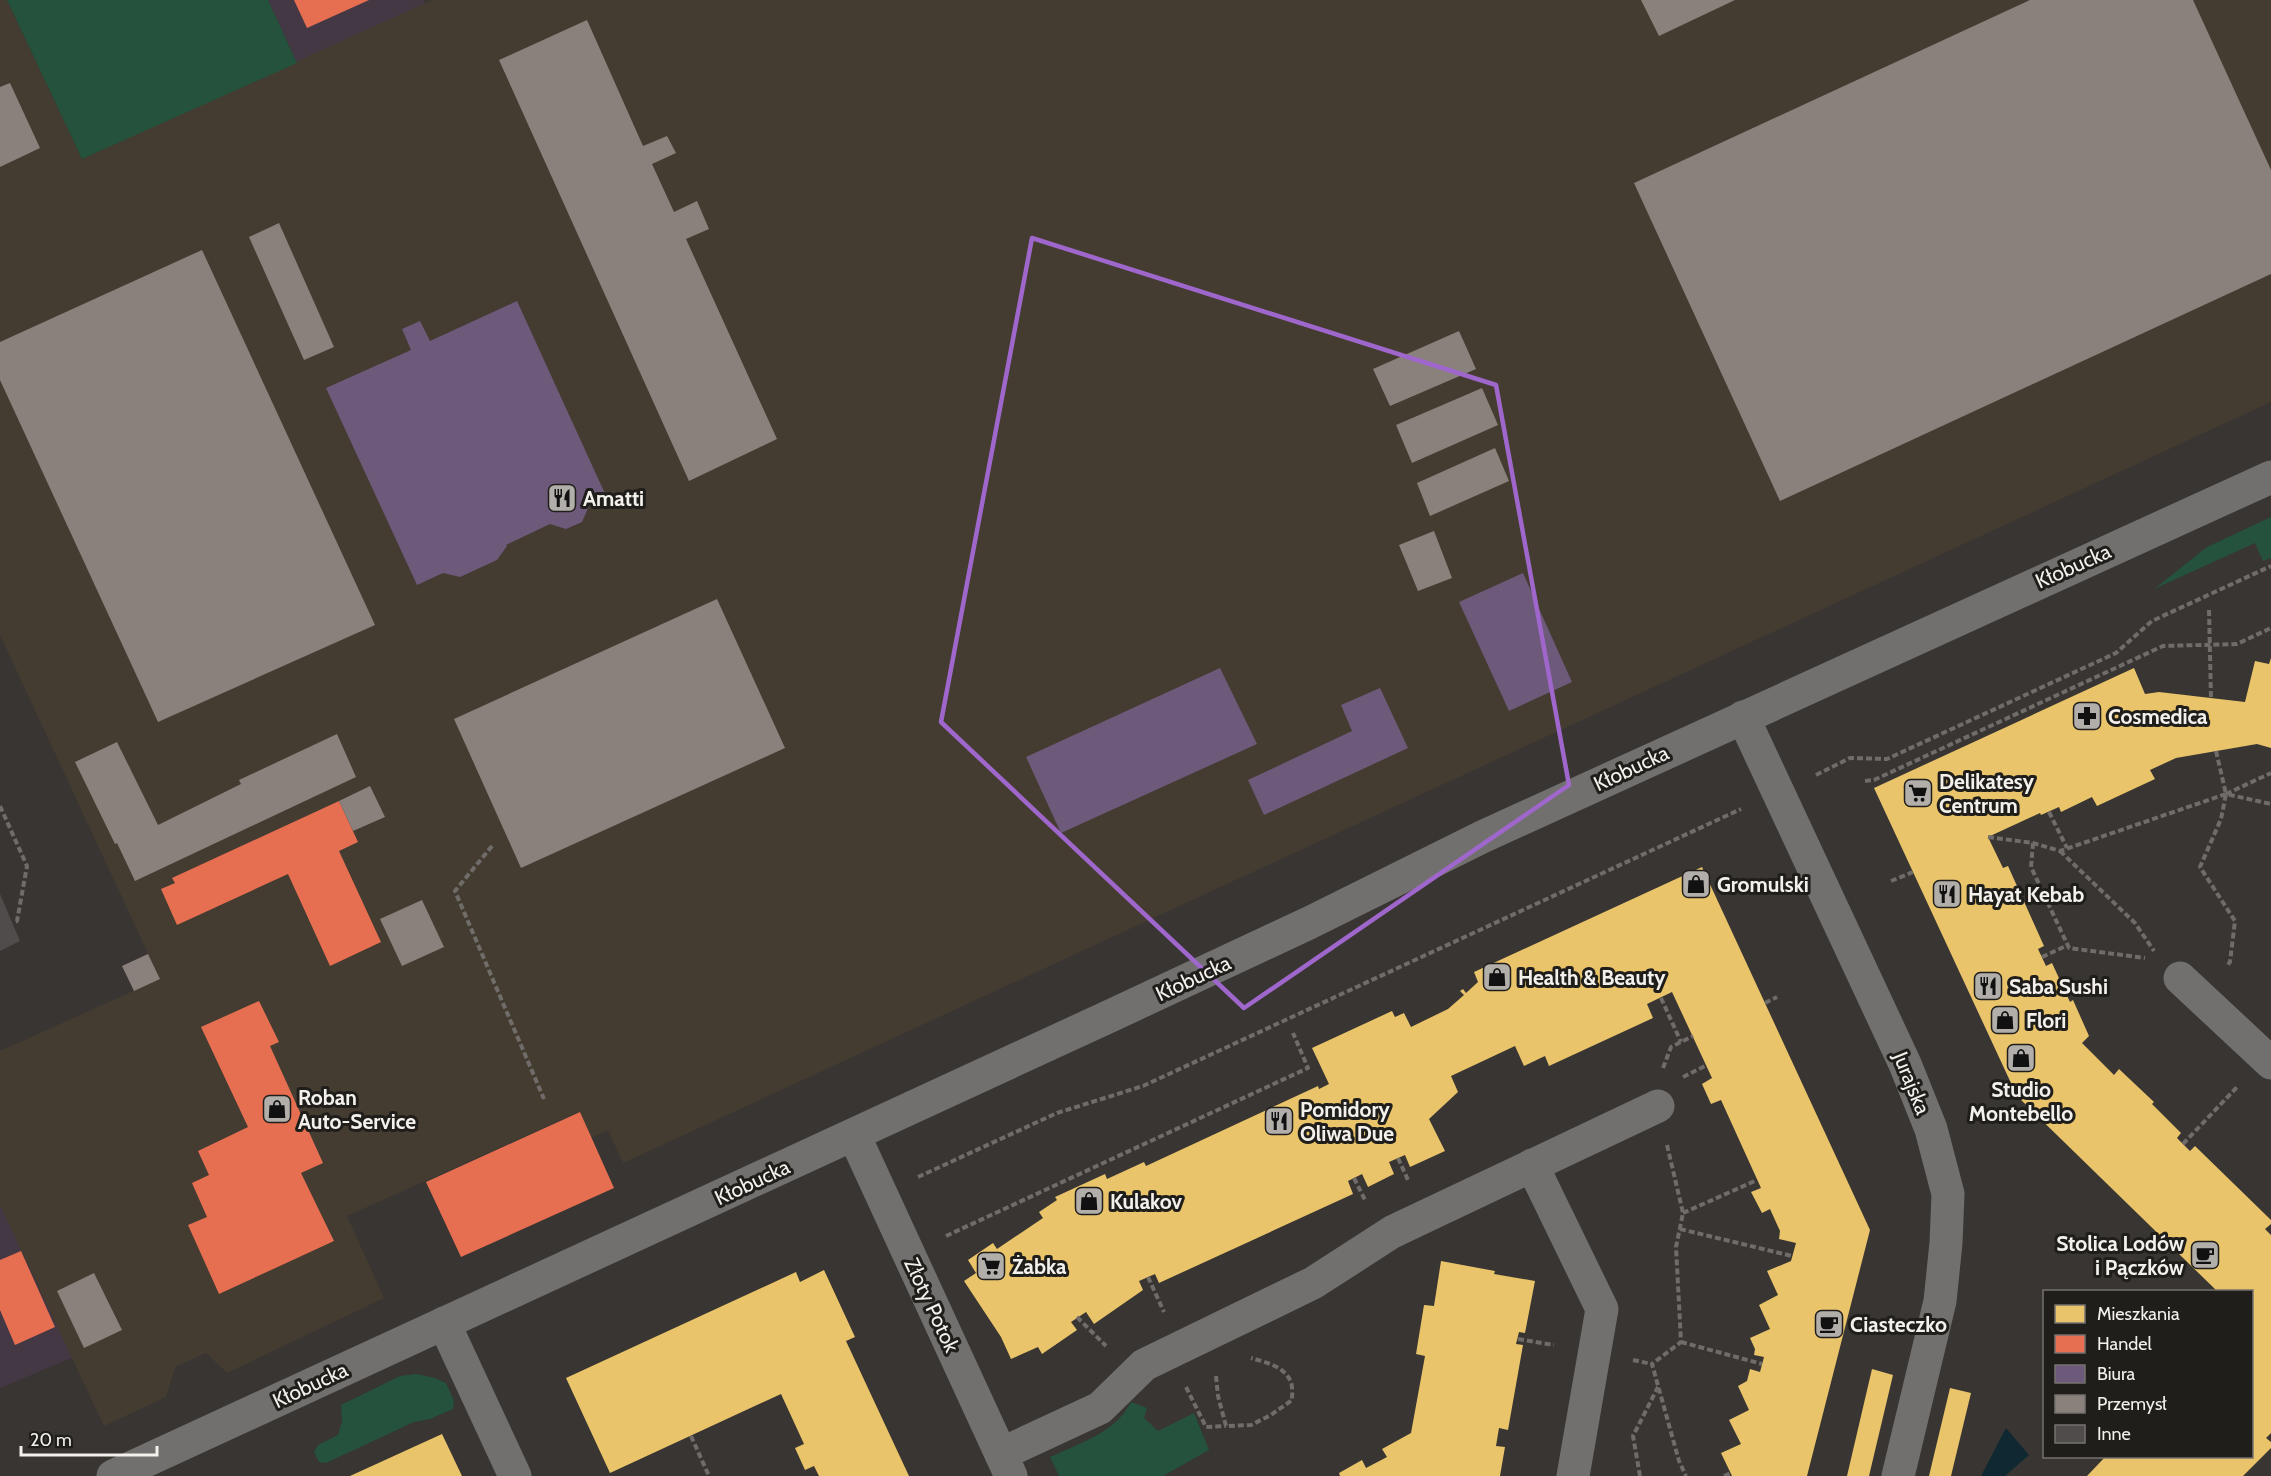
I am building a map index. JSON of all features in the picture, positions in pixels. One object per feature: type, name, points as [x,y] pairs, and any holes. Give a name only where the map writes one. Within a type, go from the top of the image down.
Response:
[{"type":"street","name":"Kłobucka","points":[[113,1476],[1309,923],[1482,837],[2271,477]]},
{"type":"street","name":"Jurajska","points":[[1743,717],[1905,1064],[1931,1129],[1948,1194],[1940,1301],[1898,1476]]},
{"type":"street","points":[[2179,978],[2269,1058]]},
{"type":"street","points":[[1006,1465],[1100,1408],[1144,1365],[1313,1283],[1392,1232],[1658,1106]]},
{"type":"street","name":"Złoty Potok","points":[[854,1135],[1006,1465]]},
{"type":"street","points":[[1532,1166],[1602,1309],[1573,1476]]},
{"type":"street","points":[[444,1323],[515,1476]]},
{"type":"path","points":[[1813,776],[1851,759],[1887,759],[2116,653],[2152,621],[2271,566]]},
{"type":"path","points":[[2209,610],[2211,698]]},
{"type":"path","points":[[1864,781],[1874,780],[2163,646],[2237,644],[2271,628]]},
{"type":"path","points":[[2033,843],[2031,867],[2069,948],[2179,978],[2230,963],[2235,921],[2200,867],[2221,819],[2226,795],[2216,751]]},
{"type":"path","points":[[2060,851],[2226,795],[2271,773]]},
{"type":"path","points":[[2226,795],[2271,804]]},
{"type":"path","points":[[881,1194],[1057,1113],[1143,1086],[1750,805]]},
{"type":"path","points":[[0,806],[27,866],[17,921],[13,922]]},
{"type":"path","points":[[2049,812],[2067,848]]},
{"type":"path","points":[[1988,837],[2033,843],[2060,851],[2135,923],[2179,978]]},
{"type":"path","points":[[492,846],[455,891],[544,1099]]},
{"type":"path","points":[[1891,881],[1913,872]]},
{"type":"path","points":[[2042,957],[2067,945]]},
{"type":"path","points":[[1765,1003],[1777,997]]},
{"type":"path","points":[[1661,998],[1681,1042]]},
{"type":"path","points":[[940,1238],[1308,1068],[1293,1033]]},
{"type":"path","points":[[1681,1342],[1676,1247],[1683,1213],[1655,1090],[1671,1047],[1693,1036]]},
{"type":"path","points":[[2183,1144],[2269,1058]]},
{"type":"path","points":[[1683,1213],[1757,1180]]},
{"type":"path","points":[[1680,1229],[1792,1256]]},
{"type":"path","points":[[1681,1342],[1762,1364]]},
{"type":"path","points":[[1681,1342],[1652,1364],[1679,1461],[1686,1476]]},
{"type":"path","points":[[1169,1353],[1206,1427],[1227,1426]]},
{"type":"path","points":[[1640,1476],[1633,1436],[1658,1386]]},
{"type":"path","points":[[691,1436],[709,1476]]},
{"type":"path","points":[[1724,1476],[1731,1473]]},
{"type":"highlighted area","points":[[1032,238],[1496,385],[1569,785],[1244,1008],[941,722]]},
{"type":"shaded area","points":[[0,0],[7,0],[82,159],[432,0],[2271,0],[2271,402],[623,1163],[608,1130],[591,1138],[579,1112],[347,1216],[384,1298],[227,1373],[206,1353],[175,1367],[166,1397],[104,1426],[0,1205],[0,1051],[160,979],[0,635]]},
{"type":"shaded area","points":[[268,0],[423,0],[425,4],[297,63]]},
{"type":"shaded area","points":[[0,1205],[72,1358],[0,1388]]},
{"type":"green space","points":[[7,0],[268,0],[297,63],[82,159]]},
{"type":"green space","points":[[2271,517],[2271,558],[2263,561],[2255,543],[2154,589],[2207,547]]},
{"type":"green space","points":[[417,1374],[446,1383],[454,1401],[453,1409],[430,1419],[414,1422],[326,1463],[319,1462],[314,1452],[318,1445],[338,1435],[342,1421],[341,1405],[400,1376]]},
{"type":"green space","points":[[1131,1402],[1147,1408],[1144,1418],[1158,1431],[1194,1413],[1209,1450],[1163,1476],[1059,1476],[1050,1457],[1096,1436],[1116,1422]]},
{"type":"water","points":[[2006,1428],[2029,1455],[2005,1476],[1981,1476]]},
{"type":"building: Mieszkania","points":[[2271,658],[2271,748],[2257,744],[2176,758],[2150,770],[2155,779],[2097,806],[2092,797],[2061,812],[2059,807],[2041,815],[2040,813],[1988,837],[2003,868],[2008,866],[2044,946],[2038,949],[2046,966],[2052,963],[2070,1002],[2073,1000],[2089,1036],[2082,1043],[2114,1075],[2119,1069],[2154,1102],[2152,1104],[2181,1133],[2177,1138],[2190,1151],[2195,1146],[2271,1220],[2271,1224],[2265,1229],[2271,1235],[2271,1433],[2266,1438],[2271,1442],[2271,1448],[2243,1476],[2087,1476],[2104,1458],[2253,1458],[2253,1290],[2216,1290],[2017,1096],[1874,788],[2134,668],[2145,694],[2159,692],[2245,702],[2255,661],[2269,664]]},
{"type":"building: Mieszkania","points":[[1702,867],[1870,1230],[1807,1476],[1732,1476],[1721,1453],[1741,1444],[1729,1420],[1749,1410],[1738,1386],[1747,1381],[1750,1369],[1760,1372],[1764,1357],[1754,1355],[1755,1349],[1750,1338],[1770,1329],[1759,1305],[1778,1295],[1767,1271],[1791,1261],[1796,1243],[1779,1239],[1780,1231],[1770,1209],[1762,1213],[1751,1192],[1761,1188],[1721,1100],[1711,1104],[1702,1084],[1712,1078],[1672,992],[1647,1004],[1653,1018],[1549,1066],[1545,1056],[1524,1066],[1515,1046],[1451,1076],[1458,1092],[1429,1119],[1445,1151],[1410,1167],[1405,1155],[1389,1162],[1394,1174],[1368,1187],[1362,1174],[1348,1181],[1353,1194],[1159,1283],[1155,1274],[1139,1281],[1143,1290],[1094,1324],[1086,1312],[1071,1322],[1077,1330],[1042,1354],[1038,1347],[1011,1359],[1001,1337],[964,1281],[976,1273],[968,1260],[993,1243],[997,1249],[1043,1218],[1039,1212],[1057,1200],[1055,1197],[1105,1174],[1107,1179],[1144,1162],[1146,1166],[1318,1086],[1319,1089],[1329,1084],[1312,1048],[1392,1011],[1395,1017],[1404,1013],[1411,1027],[1448,1009],[1464,995],[1460,991],[1463,989],[1466,993],[1478,982],[1474,972]]},
{"type":"building: Mieszkania","points":[[1441,1261],[1535,1281],[1525,1333],[1519,1332],[1516,1344],[1523,1345],[1508,1430],[1499,1428],[1496,1446],[1505,1447],[1500,1476],[1340,1476],[1339,1473],[1362,1460],[1366,1468],[1387,1457],[1382,1449],[1411,1433],[1425,1356],[1416,1354],[1424,1305],[1434,1306]]},
{"type":"building: Mieszkania","points":[[824,1270],[855,1337],[846,1341],[909,1476],[819,1476],[814,1466],[805,1470],[795,1448],[804,1444],[781,1394],[610,1473],[566,1378],[796,1272],[800,1282]]},
{"type":"building: Mieszkania","points":[[1872,1369],[1893,1375],[1869,1476],[1847,1476]]},
{"type":"building: Mieszkania","points":[[1950,1388],[1971,1393],[1951,1476],[1929,1476]]},
{"type":"building: Mieszkania","points":[[442,1434],[462,1476],[350,1476]]},
{"type":"building: Handel","points":[[294,0],[369,0],[307,28]]},
{"type":"building: Handel","points":[[339,801],[358,842],[339,851],[381,942],[330,966],[288,874],[177,925],[161,889],[175,883],[172,878]]},
{"type":"building: Handel","points":[[259,1001],[279,1042],[270,1046],[323,1163],[301,1173],[334,1241],[219,1294],[188,1225],[207,1217],[192,1183],[209,1175],[198,1151],[248,1127],[201,1027]]},
{"type":"building: Handel","points":[[580,1112],[614,1188],[461,1257],[426,1182]]},
{"type":"building: Handel","points":[[21,1251],[55,1327],[15,1345],[0,1310],[0,1260]]},
{"type":"building: Biura","points":[[517,301],[607,498],[589,506],[582,522],[566,529],[550,524],[506,545],[497,560],[460,577],[443,573],[417,585],[326,388],[411,350],[402,329],[420,321],[430,341]]},
{"type":"building: Biura","points":[[1523,573],[1572,682],[1509,711],[1459,602]]},
{"type":"building: Biura","points":[[1220,668],[1257,744],[1061,833],[1026,757]]},
{"type":"building: Biura","points":[[1380,688],[1408,748],[1264,815],[1248,780],[1352,731],[1341,705]]},
{"type":"building: Przemysł","points":[[1641,0],[1735,0],[1659,36]]},
{"type":"building: Przemysł","points":[[2030,0],[2193,0],[2271,170],[2271,274],[1780,501],[1634,183]]},
{"type":"building: Przemysł","points":[[587,20],[643,146],[667,136],[676,153],[652,164],[674,212],[697,201],[709,229],[686,239],[777,439],[689,481],[499,60]]},
{"type":"building: Przemysł","points":[[10,83],[40,148],[0,167],[0,87]]},
{"type":"building: Przemysł","points":[[279,223],[334,347],[304,360],[249,237]]},
{"type":"building: Przemysł","points":[[202,250],[375,625],[158,722],[0,380],[0,342]]},
{"type":"building: Przemysł","points":[[1459,331],[1476,369],[1390,406],[1373,369]]},
{"type":"building: Przemysł","points":[[1482,388],[1498,425],[1412,463],[1396,425]]},
{"type":"building: Przemysł","points":[[1495,448],[1509,481],[1430,516],[1417,483]]},
{"type":"building: Przemysł","points":[[1434,531],[1452,578],[1418,591],[1399,545]]},
{"type":"building: Przemysł","points":[[717,599],[785,748],[521,868],[454,719]]},
{"type":"building: Przemysł","points":[[337,734],[356,777],[135,881],[75,762],[117,742],[158,825],[241,784],[239,780]]},
{"type":"building: Przemysł","points":[[370,786],[385,817],[353,831],[339,801]]},
{"type":"building: Przemysł","points":[[422,900],[444,947],[402,966],[380,919]]},
{"type":"building: Przemysł","points":[[148,954],[160,979],[134,991],[122,966]]},
{"type":"building: Przemysł","points":[[94,1273],[122,1330],[84,1348],[57,1291]]},
{"type":"building: Inne","points":[[0,894],[20,941],[0,951]]},
{"type":"place","name":"Amatti","points":[[562,498]]},
{"type":"place","name":"Cosmedica","points":[[2087,716]]},
{"type":"place","name":"Delikatesy Centrum","points":[[1918,793]]},
{"type":"place","name":"Gromulski","points":[[1696,884]]},
{"type":"place","name":"Hayat Kebab","points":[[1947,894]]},
{"type":"place","name":"Health & Beauty","points":[[1497,977]]},
{"type":"place","name":"Saba Sushi","points":[[1988,986]]},
{"type":"place","name":"Flori","points":[[2005,1020]]},
{"type":"place","name":"Studio Montebello","points":[[2021,1058]]},
{"type":"place","name":"Roban Auto-Service","points":[[277,1109]]},
{"type":"place","name":"Pomidory Oliwa Due","points":[[1279,1121]]},
{"type":"place","name":"Kulakov","points":[[1089,1201]]},
{"type":"place","name":"Stolica Lodów i Pączków","points":[[2205,1255]]},
{"type":"place","name":"Żabka","points":[[991,1266]]},
{"type":"place","name":"Ciasteczko","points":[[1829,1324]]}]
